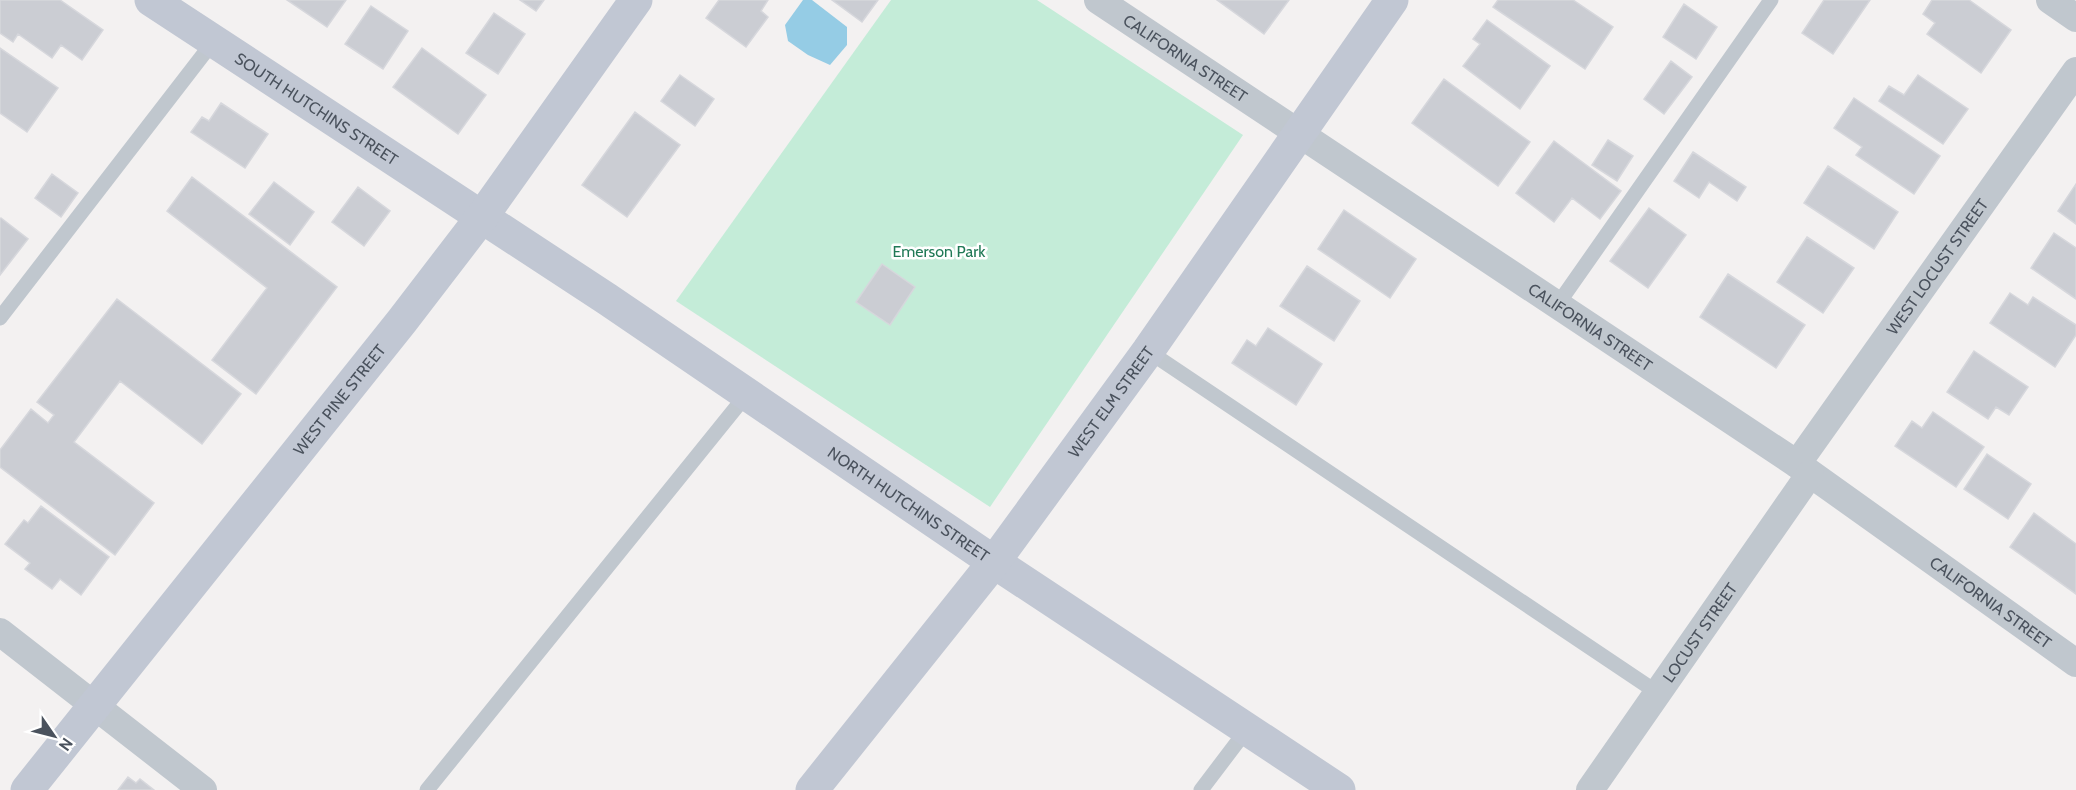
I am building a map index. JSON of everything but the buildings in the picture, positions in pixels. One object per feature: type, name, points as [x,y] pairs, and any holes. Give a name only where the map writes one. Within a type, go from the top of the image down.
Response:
[{"type":"street","name":"SOUTH HUTCHINS STREET","points":[[151,0],[482,218]]},
{"type":"street","name":"CALIFORNIA STREET","points":[[1098,0],[1299,131],[1804,469],[2076,663]]},
{"type":"street","name":"WEST ELM STREET","points":[[812,790],[994,562],[1148,351],[1392,0]]},
{"type":"street","points":[[2050,0],[2076,18]]},
{"type":"street","name":"WEST PINE STREET","points":[[27,790],[482,218],[631,2]]},
{"type":"street","name":"WEST LOCUST STREET","points":[[1804,469],[2076,71]]},
{"type":"street","name":"NORTH HUTCHINS STREET","points":[[482,218],[994,562],[1339,790]]},
{"type":"street","name":"LOCUST STREET","points":[[1590,790],[1658,693],[1804,469]]},
{"type":"street","points":[[0,632],[203,790]]},
{"type":"lane","points":[[1558,304],[1771,0]]},
{"type":"lane","points":[[0,318],[213,42]]},
{"type":"lane","points":[[1148,351],[1658,693]]},
{"type":"lane","points":[[427,790],[747,394]]},
{"type":"lane","points":[[1201,790],[1248,728]]},
{"type":"green space","name":"Emerson Park","points":[[891,0],[1037,0],[1243,135],[990,507],[676,301]]},
{"type":"water","points":[[803,0],[812,0],[847,27],[847,45],[830,65],[808,55],[788,41],[785,25]]}]
